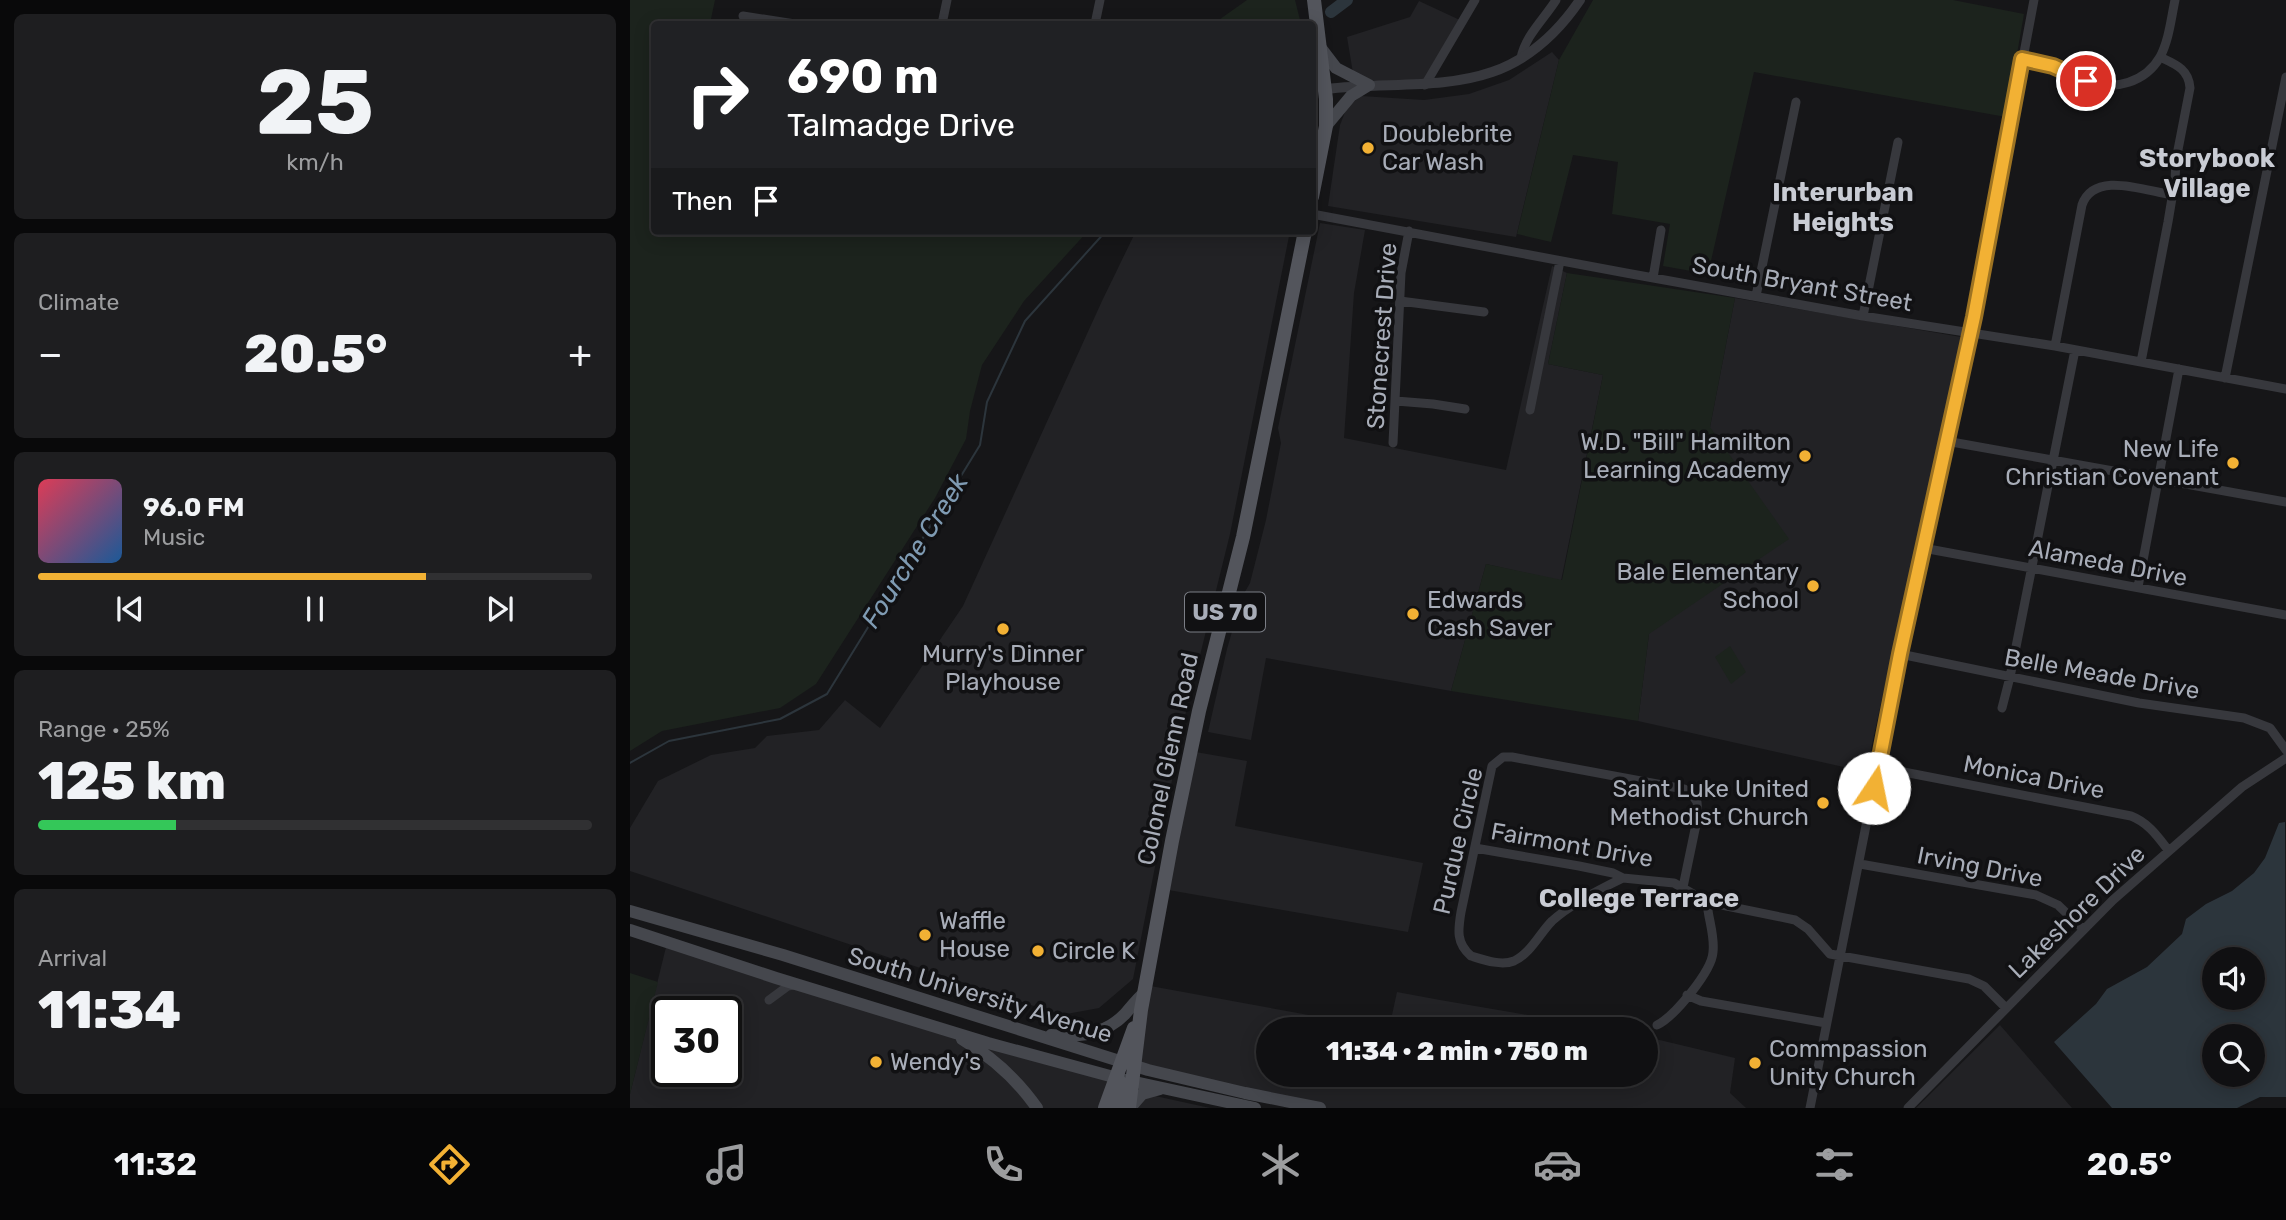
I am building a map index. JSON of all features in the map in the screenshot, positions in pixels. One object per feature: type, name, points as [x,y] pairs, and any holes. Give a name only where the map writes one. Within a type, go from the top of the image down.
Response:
[{"type":"main road","points":[[1314,0],[1325,89],[1326,126],[1316,177]]},
{"type":"main road","points":[[1320,47],[1336,68],[1369,85]]},
{"type":"main road","points":[[1326,126],[1351,96],[1369,85]]},
{"type":"main road","name":"Colonel Glenn Road","points":[[1123,1079],[1141,1010],[1190,751],[1243,537],[1305,235]]},
{"type":"main road","name":"South University Avenue","points":[[630,911],[778,953],[1129,1064],[1245,1093],[1320,1108]]},
{"type":"main road","name":"South University Avenue","points":[[630,930],[796,985],[988,1043],[1123,1079],[1255,1108]]},
{"type":"main road","points":[[1020,1029],[1053,1035],[1097,1032],[1119,1020],[1144,993]]},
{"type":"main road","points":[[926,1023],[972,1045],[1003,1068],[1023,1088],[1037,1108]]},
{"type":"main road","points":[[1105,1108],[1123,1079]]},
{"type":"main road","points":[[1118,1108],[1123,1079]]},
{"type":"main road","points":[[1123,1079],[1129,1108]]},
{"type":"main road","points":[[1129,1108],[1142,1094],[1166,1088]]},
{"type":"street","points":[[943,21],[947,0]]},
{"type":"street","points":[[1096,21],[1100,0]]},
{"type":"street","points":[[1425,85],[1475,0]]},
{"type":"street","points":[[1521,58],[1527,41],[1556,0]]},
{"type":"street","points":[[1325,89],[1369,85],[1425,85],[1468,80],[1497,70],[1521,58],[1551,35],[1563,24],[1580,0]]},
{"type":"street","points":[[1810,1108],[1900,654],[1970,332],[2035,0]]},
{"type":"street","points":[[2022,59],[2053,66],[2086,81],[2111,85],[2137,78],[2160,57],[2175,0]]},
{"type":"street","points":[[743,16],[776,21]]},
{"type":"street","points":[[2141,362],[2173,194],[2176,160],[2190,82],[2182,68],[2160,57]]},
{"type":"street","points":[[2225,378],[2286,77]]},
{"type":"street","points":[[1756,296],[1796,102]]},
{"type":"street","points":[[1863,316],[1898,142]]},
{"type":"street","points":[[2055,346],[2082,205],[2087,194],[2096,187],[2108,184],[2173,194]]},
{"type":"street","name":"South Bryant Street","points":[[1316,215],[1863,316],[2055,346],[2286,389]]},
{"type":"street","points":[[1653,278],[1661,230]]},
{"type":"street","name":"Stonecrest Drive","points":[[1393,443],[1401,273],[1409,231]]},
{"type":"street","points":[[1530,410],[1560,261]]},
{"type":"street","points":[[1400,301],[1484,312]]},
{"type":"street","points":[[2002,708],[2075,350]]},
{"type":"street","points":[[2138,587],[2179,369]]},
{"type":"street","points":[[1396,401],[1465,409]]},
{"type":"street","points":[[1947,440],[2286,502]]},
{"type":"street","name":"Alameda Drive","points":[[1923,548],[2286,615]]},
{"type":"street","name":"Belle Meade Drive","points":[[1900,654],[2139,703],[2244,719],[2270,728],[2286,750]]},
{"type":"street","name":"Purdue Circle","points":[[1623,878],[1557,917],[1521,956],[1509,962],[1471,956],[1461,945],[1457,931],[1492,766],[1498,759],[1512,757],[1686,790],[1697,802],[1697,826],[1683,887]]},
{"type":"street","name":"Lakeshore Drive","points":[[1908,1108],[2083,929],[2242,787],[2286,758]]},
{"type":"street","name":"Monica Drive","points":[[1878,767],[2131,816],[2153,830],[2169,851]]},
{"type":"street","name":"Fairmont Drive","points":[[1475,848],[1601,870],[1623,878],[1655,880],[1683,887],[1707,902],[1795,920],[1808,929],[1826,952],[1969,979],[1984,986],[2006,1008]]},
{"type":"street","name":"Irving Drive","points":[[1860,864],[2036,895],[2058,905],[2083,929]]},
{"type":"street","points":[[1658,1024],[1671,1014],[1706,972],[1712,958],[1713,944],[1707,902]]},
{"type":"street","points":[[769,1000],[788,986],[796,985]]},
{"type":"street","points":[[1687,995],[1701,1001],[1826,1023]]},
{"type":"shaded area","points":[[630,0],[715,0],[711,19],[721,21],[651,21],[651,235],[1084,235],[1024,301],[982,365],[966,439],[935,498],[816,684],[780,708],[662,731],[630,751]]},
{"type":"shaded area","points":[[1247,0],[1295,0],[1300,21],[1217,21]]},
{"type":"shaded area","points":[[1593,0],[1953,0],[2024,14],[2006,117],[1754,72],[1708,274],[1663,266],[1670,224],[1612,214],[1618,162],[1573,155],[1551,242],[1517,234],[1559,60]]},
{"type":"shaded area","points":[[1419,1],[1462,21],[1425,85],[1354,79],[1347,37],[1410,17]]},
{"type":"shaded area","points":[[1552,52],[1559,60],[1516,237],[1328,206],[1340,125],[1347,107],[1361,96],[1424,100],[1469,94],[1509,80]]},
{"type":"shaded area","points":[[1320,223],[1365,230],[1354,293],[1344,438],[1506,470],[1552,266],[1567,273],[1548,364],[1603,375],[1561,581],[1486,564],[1451,691],[1266,658],[1251,740],[1208,732],[1227,649],[1242,597],[1250,583],[1266,520],[1281,443],[1278,428]]},
{"type":"shaded area","points":[[1134,235],[1289,235],[1230,534],[1183,724],[1133,979],[1099,1008],[1061,1015],[630,871],[630,828],[658,781],[711,755],[755,748],[767,736],[819,730],[845,700],[880,728],[963,606]]},
{"type":"shaded area","points":[[1567,273],[1735,298],[1710,427],[1789,539],[1649,634],[1638,721],[1451,691],[1486,564],[1562,580],[1603,375],[1548,364]]},
{"type":"shaded area","points":[[1735,298],[1961,337],[1866,772],[1638,721],[1649,634],[1710,427]]},
{"type":"shaded area","points":[[1730,646],[1746,672],[1731,684],[1715,657]]},
{"type":"shaded area","points":[[1190,751],[1247,761],[1235,826],[1423,863],[1408,932],[1163,889]]},
{"type":"shaded area","points":[[2285,822],[2286,1097],[2260,1097],[2237,1108],[2112,1108],[2054,1042],[2096,1004],[2107,989],[2147,967],[2182,934],[2186,919],[2206,904],[2232,891],[2254,873],[2265,858],[2279,823]]},
{"type":"shaded area","points":[[667,943],[1116,1078],[1105,1108],[630,1108],[630,1094],[651,1008],[651,1087],[742,1087],[742,996],[654,996]]},
{"type":"shaded area","points":[[630,973],[658,982],[654,996],[651,996],[651,1010],[630,1094]]},
{"type":"shaded area","points":[[1145,985],[1320,1017],[1256,1017],[1256,1087],[1658,1087],[1658,1040],[1735,1058],[1730,1093],[1746,1108],[1320,1108],[1135,1066]]},
{"type":"shaded area","points":[[1397,992],[1540,1017],[1392,1017]]},
{"type":"shaded area","points":[[2000,1025],[2072,1108],[1916,1108]]},
{"type":"shaded area","points":[[1137,1092],[1210,1108],[1135,1108]]},
{"type":"waterway","points":[[1331,12],[1347,0]]},
{"type":"waterway","name":"Fourche Creek","points":[[630,763],[669,741],[780,719],[827,694],[980,445],[987,402],[1025,321],[1102,235]]},
{"type":"place","name":"Doublebrite Car Wash","points":[[1368,148]]},
{"type":"place","name":"W.D. \"Bill\" Hamilton Learning Academy","points":[[1805,456]]},
{"type":"place","name":"New Life Christian Covenant","points":[[2233,463]]},
{"type":"place","name":"Bale Elementary School","points":[[1813,586]]},
{"type":"place","name":"Edwards Cash Saver","points":[[1413,614]]},
{"type":"place","name":"Murry's Dinner Playhouse","points":[[1003,629]]},
{"type":"place","name":"Saint Luke United Methodist Church","points":[[1823,803]]},
{"type":"place","name":"Waffle House","points":[[925,935]]},
{"type":"place","name":"Circle K","points":[[1038,951]]},
{"type":"place","name":"Wendy's","points":[[876,1062]]},
{"type":"place","name":"Commpassion Unity Church","points":[[1755,1063]]},
{"type":"district","name":"Storybook Village","points":[[2207,173]]},
{"type":"district","name":"Interurban Heights","points":[[1843,207]]},
{"type":"district","name":"College Terrace","points":[[1639,898]]},
{"type":"route","points":[[1874,788],[1900,654],[1974,317],[2022,59],[2053,66],[2086,81]]}]
